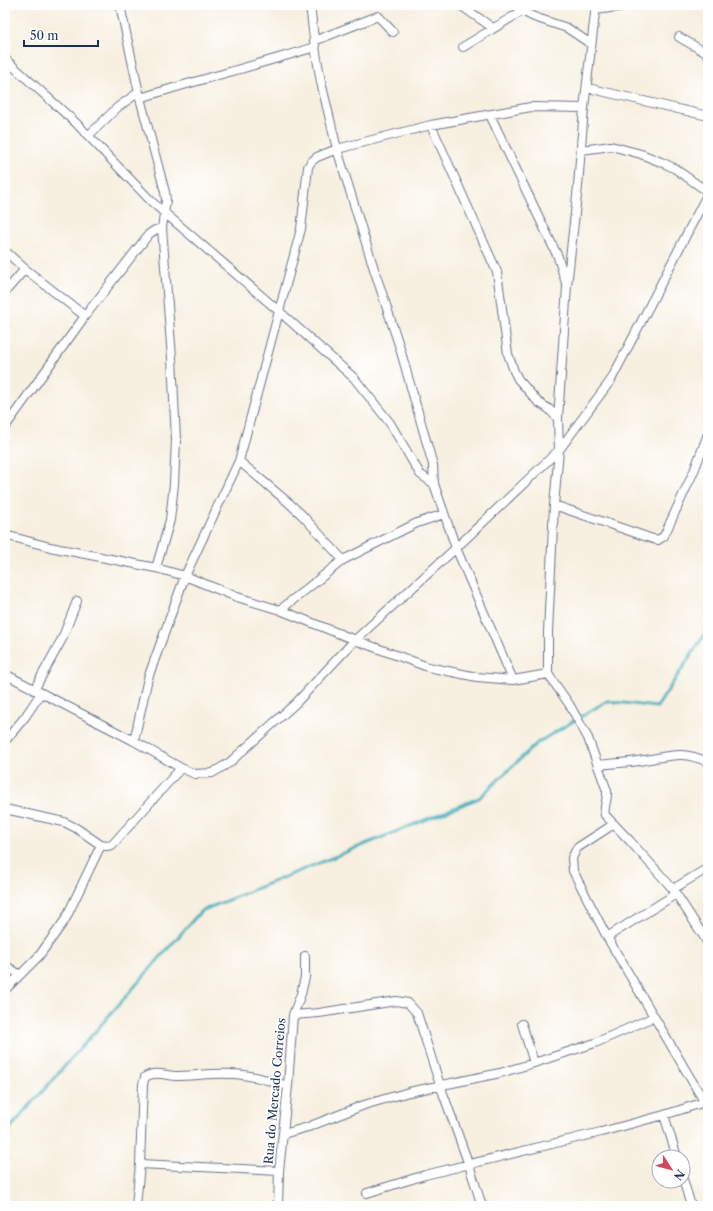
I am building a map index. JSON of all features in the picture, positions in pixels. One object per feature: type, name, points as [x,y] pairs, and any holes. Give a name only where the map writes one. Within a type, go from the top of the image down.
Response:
[{"type":"street","points":[[120,5],[166,200],[162,228],[172,358],[176,440],[174,484],[170,520],[156,568]]},
{"type":"street","points":[[310,5],[321,82],[337,149],[401,352],[431,458],[434,484],[456,548],[513,680]]},
{"type":"street","points":[[460,5],[493,28]]},
{"type":"street","points":[[631,5],[596,7],[588,88],[584,108],[567,286],[558,419],[559,450],[554,505],[548,632],[548,674],[569,704],[588,738],[607,791],[604,805],[605,815],[675,891],[708,943]]},
{"type":"street","points":[[463,47],[493,28],[519,8],[534,17],[567,28],[592,44]]},
{"type":"street","points":[[89,135],[118,107],[140,95],[252,67],[315,44],[375,17],[380,17],[393,32]]},
{"type":"street","points":[[679,37],[708,54]]},
{"type":"street","points":[[5,59],[89,135],[152,202],[354,378],[390,424],[420,474],[434,484]]},
{"type":"street","points":[[588,88],[708,116]]},
{"type":"street","points":[[134,741],[148,678],[184,576],[239,461],[301,229],[308,167],[311,162],[318,157],[337,149],[431,125],[531,107],[584,108]]},
{"type":"street","points":[[490,115],[558,257],[567,286]]},
{"type":"street","points":[[431,125],[497,272],[508,354],[514,372],[518,379],[538,402],[549,409],[558,419]]},
{"type":"street","points":[[5,674],[134,741],[181,768],[195,774],[212,773],[229,763],[296,703],[355,640],[456,548],[559,450],[611,380],[708,192],[674,168],[641,154],[611,146],[581,150]]},
{"type":"street","points":[[5,427],[85,316],[149,234],[162,228]]},
{"type":"street","points":[[5,251],[25,269],[85,316]]},
{"type":"street","points":[[5,292],[25,269]]},
{"type":"street","points":[[554,505],[658,540],[664,536],[694,471],[708,434]]},
{"type":"street","points":[[239,461],[302,515],[343,560]]},
{"type":"street","points":[[280,610],[343,560],[417,523],[444,514]]},
{"type":"street","points":[[5,535],[50,547],[156,568],[184,576],[237,597],[280,610],[428,667],[477,678],[513,680],[548,674]]},
{"type":"street","points":[[5,741],[25,717],[38,692],[62,639],[77,600]]},
{"type":"street","points":[[598,765],[643,761],[674,754],[695,756],[708,762]]},
{"type":"street","points":[[5,809],[64,822],[76,828],[101,845],[112,845],[181,768]]},
{"type":"street","points":[[367,1193],[425,1175],[601,1132],[707,1104],[654,1018],[607,937],[574,871],[572,858],[577,848],[614,824]]},
{"type":"street","points":[[5,990],[39,956],[65,920],[101,845]]},
{"type":"street","points":[[607,937],[708,868]]},
{"type":"street","name":"Rua do Mercado Correios","points":[[278,1206],[279,1171],[288,1086],[293,1015],[301,994],[305,977],[304,956]]},
{"type":"street","points":[[5,966],[20,975]]},
{"type":"street","points":[[293,1015],[319,1013],[396,1001],[408,1003],[417,1013],[482,1206]]},
{"type":"street","points":[[283,1134],[308,1127],[364,1105],[440,1085],[500,1073],[534,1063],[595,1043],[654,1018]]},
{"type":"street","points":[[522,1024],[534,1063]]},
{"type":"street","points":[[136,1206],[140,1164],[143,1084],[145,1077],[151,1073],[161,1073],[174,1076],[232,1074],[259,1078],[288,1086]]},
{"type":"street","points":[[664,1115],[675,1149]]},
{"type":"street","points":[[140,1164],[279,1171]]},
{"type":"street","points":[[686,1189],[691,1206]]},
{"type":"waterway","points":[[5,1134],[201,911],[479,798],[537,743],[607,701],[657,707],[708,629]]}]
